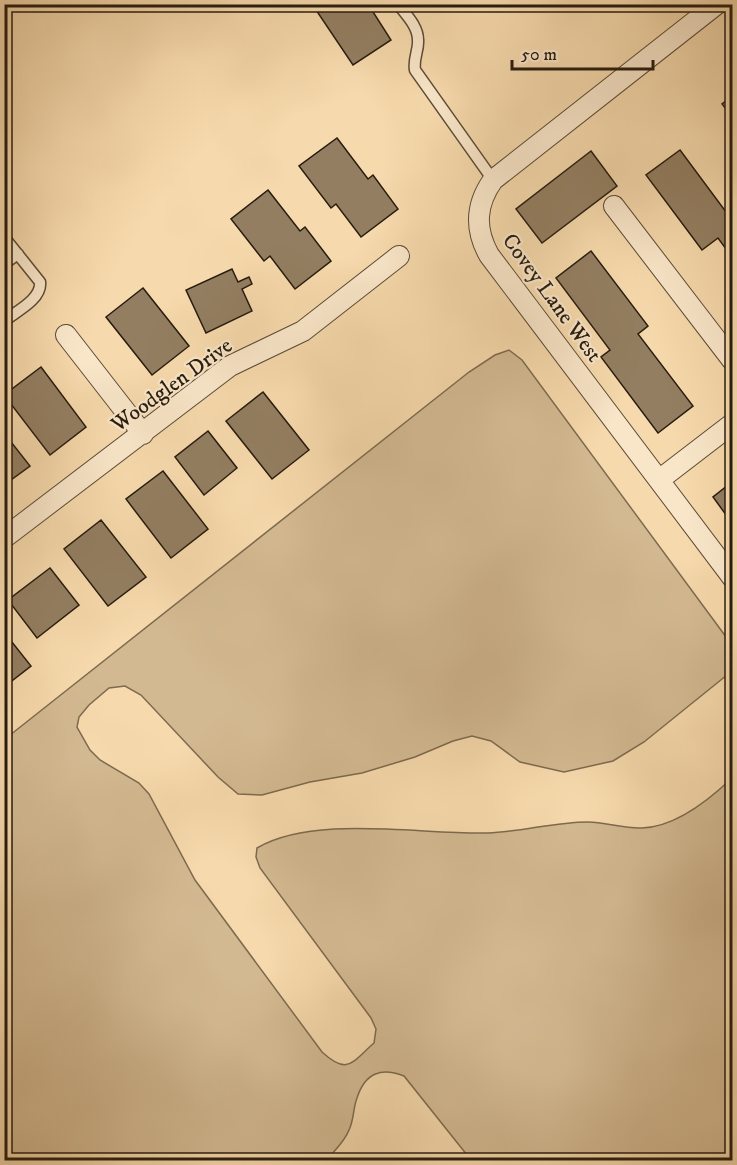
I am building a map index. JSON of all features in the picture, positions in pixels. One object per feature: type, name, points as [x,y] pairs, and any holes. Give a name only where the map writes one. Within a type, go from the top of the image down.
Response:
[{"type":"street","name":"Covey Lane West","points":[[717,4],[493,180],[478,212],[479,231],[485,247],[732,577]]},
{"type":"street","points":[[615,206],[732,360]]},
{"type":"street","name":"Woodglen Drive","points":[[4,538],[230,366],[303,330],[399,256]]},
{"type":"street","points":[[66,335],[143,434]]},
{"type":"street","points":[[659,480],[732,424]]},
{"type":"lane","points":[[398,4],[415,28],[419,41],[415,54],[415,70],[493,180]]},
{"type":"lane","points":[[4,237],[40,282],[37,296],[4,321]]},
{"type":"lane","points":[[4,264],[18,254]]},
{"type":"shaded area","points":[[509,350],[522,360],[732,645],[732,671],[644,742],[613,761],[564,772],[520,762],[491,741],[472,736],[362,773],[310,782],[262,795],[238,794],[218,777],[141,695],[125,686],[109,688],[89,705],[79,717],[77,727],[90,750],[100,760],[139,783],[149,794],[195,880],[322,1052],[344,1065],[355,1061],[374,1043],[376,1029],[371,1018],[260,868],[256,857],[257,848],[281,838],[338,829],[370,828],[488,833],[575,822],[642,828],[667,823],[679,817],[713,795],[732,778],[732,1160],[471,1160],[404,1076],[381,1072],[364,1083],[357,1098],[347,1134],[327,1160],[5,1160],[5,739],[469,372],[495,355]]},
{"type":"building","points":[[312,4],[368,4],[391,40],[353,65]]},
{"type":"building","points":[[732,96],[732,117],[722,104]]},
{"type":"building","points":[[337,138],[368,179],[373,175],[398,209],[361,237],[336,204],[331,208],[299,166]]},
{"type":"building","points":[[680,150],[732,220],[732,257],[718,238],[702,250],[646,175]]},
{"type":"building","points":[[591,151],[617,186],[542,243],[516,209]]},
{"type":"building","points":[[268,190],[300,231],[305,227],[331,261],[295,289],[270,256],[264,261],[231,219]]},
{"type":"building","points":[[591,251],[648,326],[638,334],[693,406],[658,433],[601,357],[610,350],[556,278]]},
{"type":"building","points":[[232,269],[238,282],[249,277],[252,284],[242,289],[252,311],[206,333],[186,290]]},
{"type":"building","points":[[143,288],[189,346],[152,375],[106,317]]},
{"type":"building","points":[[41,367],[86,427],[50,455],[4,395]]},
{"type":"building","points":[[263,392],[309,450],[272,479],[226,421]]},
{"type":"building","points":[[208,431],[237,468],[204,495],[175,457]]},
{"type":"building","points":[[4,433],[30,466],[4,485]]},
{"type":"building","points":[[163,471],[208,529],[171,558],[126,499]]},
{"type":"building","points":[[732,482],[732,523],[713,497]]},
{"type":"building","points":[[101,520],[146,577],[108,606],[64,549]]},
{"type":"building","points":[[50,568],[79,605],[37,638],[8,600]]},
{"type":"building","points":[[4,632],[31,666],[4,687]]}]
